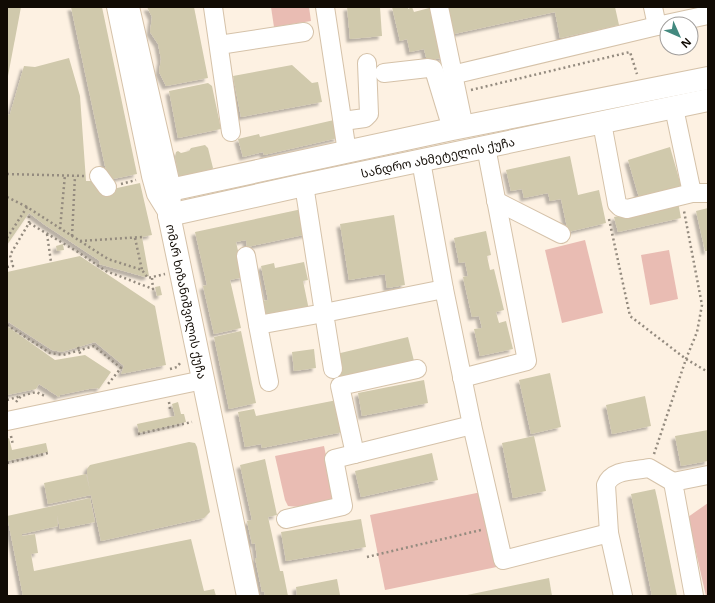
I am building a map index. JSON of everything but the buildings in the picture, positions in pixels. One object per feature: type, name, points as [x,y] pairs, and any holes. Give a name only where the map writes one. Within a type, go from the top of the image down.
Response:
[{"type":"main road","name":"ომარ ხიზანიშვილის ქუჩა","points":[[128,7],[163,192],[204,380],[209,412],[248,596]]},
{"type":"main road","name":"სანდრო ახმეტელის ქუჩა","points":[[163,192],[244,173],[463,127],[708,78]]},
{"type":"main road","name":"სანდრო ახმეტელის ქუჩა","points":[[169,215],[250,196],[708,100]]},
{"type":"main road","points":[[463,127],[482,148]]},
{"type":"main road","points":[[244,173],[250,196]]},
{"type":"lane","points":[[116,7],[163,192]]},
{"type":"lane","points":[[213,7],[232,132]]},
{"type":"lane","points":[[325,7],[347,152]]},
{"type":"lane","points":[[439,7],[463,127]]},
{"type":"lane","points":[[653,7],[657,26]]},
{"type":"lane","points":[[452,75],[708,15]]},
{"type":"lane","points":[[219,46],[304,32]]},
{"type":"lane","points":[[343,121],[365,118],[369,114],[367,63]]},
{"type":"lane","points":[[384,73],[433,69],[463,127]]},
{"type":"lane","points":[[602,123],[616,198],[620,207],[627,208],[694,194],[674,108]]},
{"type":"lane","points":[[462,378],[527,361],[496,201],[482,148]]},
{"type":"lane","points":[[421,161],[462,378],[503,560],[609,533]]},
{"type":"lane","points":[[304,185],[332,369]]},
{"type":"lane","points":[[496,201],[561,234]]},
{"type":"lane","points":[[246,256],[269,382]]},
{"type":"lane","points":[[258,325],[444,288]]},
{"type":"lane","points":[[355,454],[340,386],[417,368]]},
{"type":"lane","points":[[7,421],[204,380]]},
{"type":"lane","points":[[286,519],[343,506],[334,460],[472,425]]},
{"type":"lane","points":[[623,596],[609,533],[606,485],[608,479],[614,474],[649,468],[673,482],[708,475]]},
{"type":"lane","points":[[673,482],[694,596]]},
{"type":"path","points":[[457,93],[630,52],[638,76]]},
{"type":"path","points":[[7,174],[64,175],[103,181],[137,180]]},
{"type":"path","points":[[60,228],[64,175]]},
{"type":"path","points":[[72,236],[76,176]]},
{"type":"path","points":[[649,468],[686,359],[697,332],[702,305],[694,194]]},
{"type":"path","points":[[7,197],[27,207],[108,259],[142,270]]},
{"type":"path","points":[[7,238],[27,207]]},
{"type":"path","points":[[7,258],[29,223],[29,212]]},
{"type":"path","points":[[609,218],[630,316],[686,359],[708,372]]},
{"type":"path","points":[[29,223],[78,252],[106,272],[153,289],[152,278]]},
{"type":"path","points":[[47,234],[51,262]]},
{"type":"path","points":[[79,241],[142,237]]},
{"type":"path","points":[[135,238],[142,270],[148,278],[165,274]]},
{"type":"path","points":[[7,267],[13,266],[10,255]]},
{"type":"path","points":[[7,325],[50,353],[63,355],[94,346],[121,368],[108,385]]},
{"type":"path","points":[[78,347],[81,356]]},
{"type":"path","points":[[7,400],[21,396]]},
{"type":"path","points":[[138,434],[192,422]]},
{"type":"path","points":[[7,437],[11,436],[13,445]]},
{"type":"path","points":[[7,463],[48,453]]},
{"type":"path","points":[[367,557],[496,527]]},
{"type":"shaded area","points":[[271,7],[309,7],[311,21],[274,27]]},
{"type":"shaded area","points":[[585,240],[603,313],[562,323],[545,250]]},
{"type":"shaded area","points":[[669,250],[678,299],[650,305],[641,255]]},
{"type":"shaded area","points":[[324,446],[335,499],[299,507],[288,506],[285,500],[275,456]]},
{"type":"shaded area","points":[[496,489],[511,564],[385,590],[370,515]]},
{"type":"shaded area","points":[[708,503],[708,596],[706,596],[688,517]]}]
